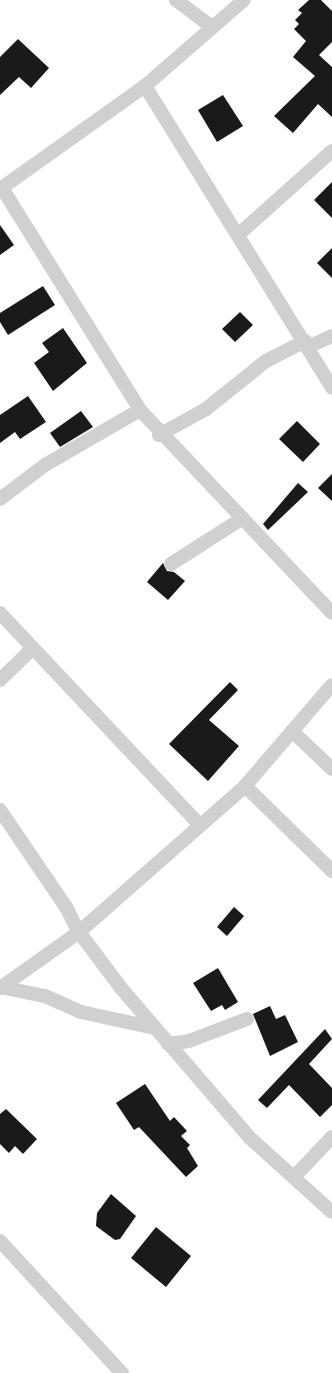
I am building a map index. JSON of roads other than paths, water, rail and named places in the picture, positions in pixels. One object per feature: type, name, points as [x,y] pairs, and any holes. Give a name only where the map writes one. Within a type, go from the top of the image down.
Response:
[{"type":"street","points":[[176,0],[212,27]]},
{"type":"street","points":[[244,0],[145,86],[1,188],[140,410],[160,435],[243,518],[332,614]]},
{"type":"street","points":[[145,86],[307,344],[332,388]]},
{"type":"street","points":[[238,235],[332,151]]},
{"type":"street","points":[[160,435],[206,409],[266,361],[307,344],[332,336]]},
{"type":"street","points":[[0,499],[45,465],[140,410]]},
{"type":"street","points":[[171,564],[243,518]]},
{"type":"street","points":[[0,613],[31,650],[200,825]]},
{"type":"street","points":[[0,680],[31,650]]},
{"type":"street","points":[[1,987],[79,932],[245,786],[332,685]]},
{"type":"street","points":[[292,731],[332,770]]},
{"type":"street","points":[[245,786],[332,870]]},
{"type":"street","points":[[0,810],[62,900],[79,932],[168,1044],[250,1138],[332,1212]]},
{"type":"street","points":[[1,987],[45,996],[80,1012],[155,1028]]},
{"type":"street","points":[[168,1044],[189,1041],[247,1019]]},
{"type":"street","points":[[294,1177],[332,1137]]},
{"type":"street","points":[[0,1241],[122,1373]]}]
